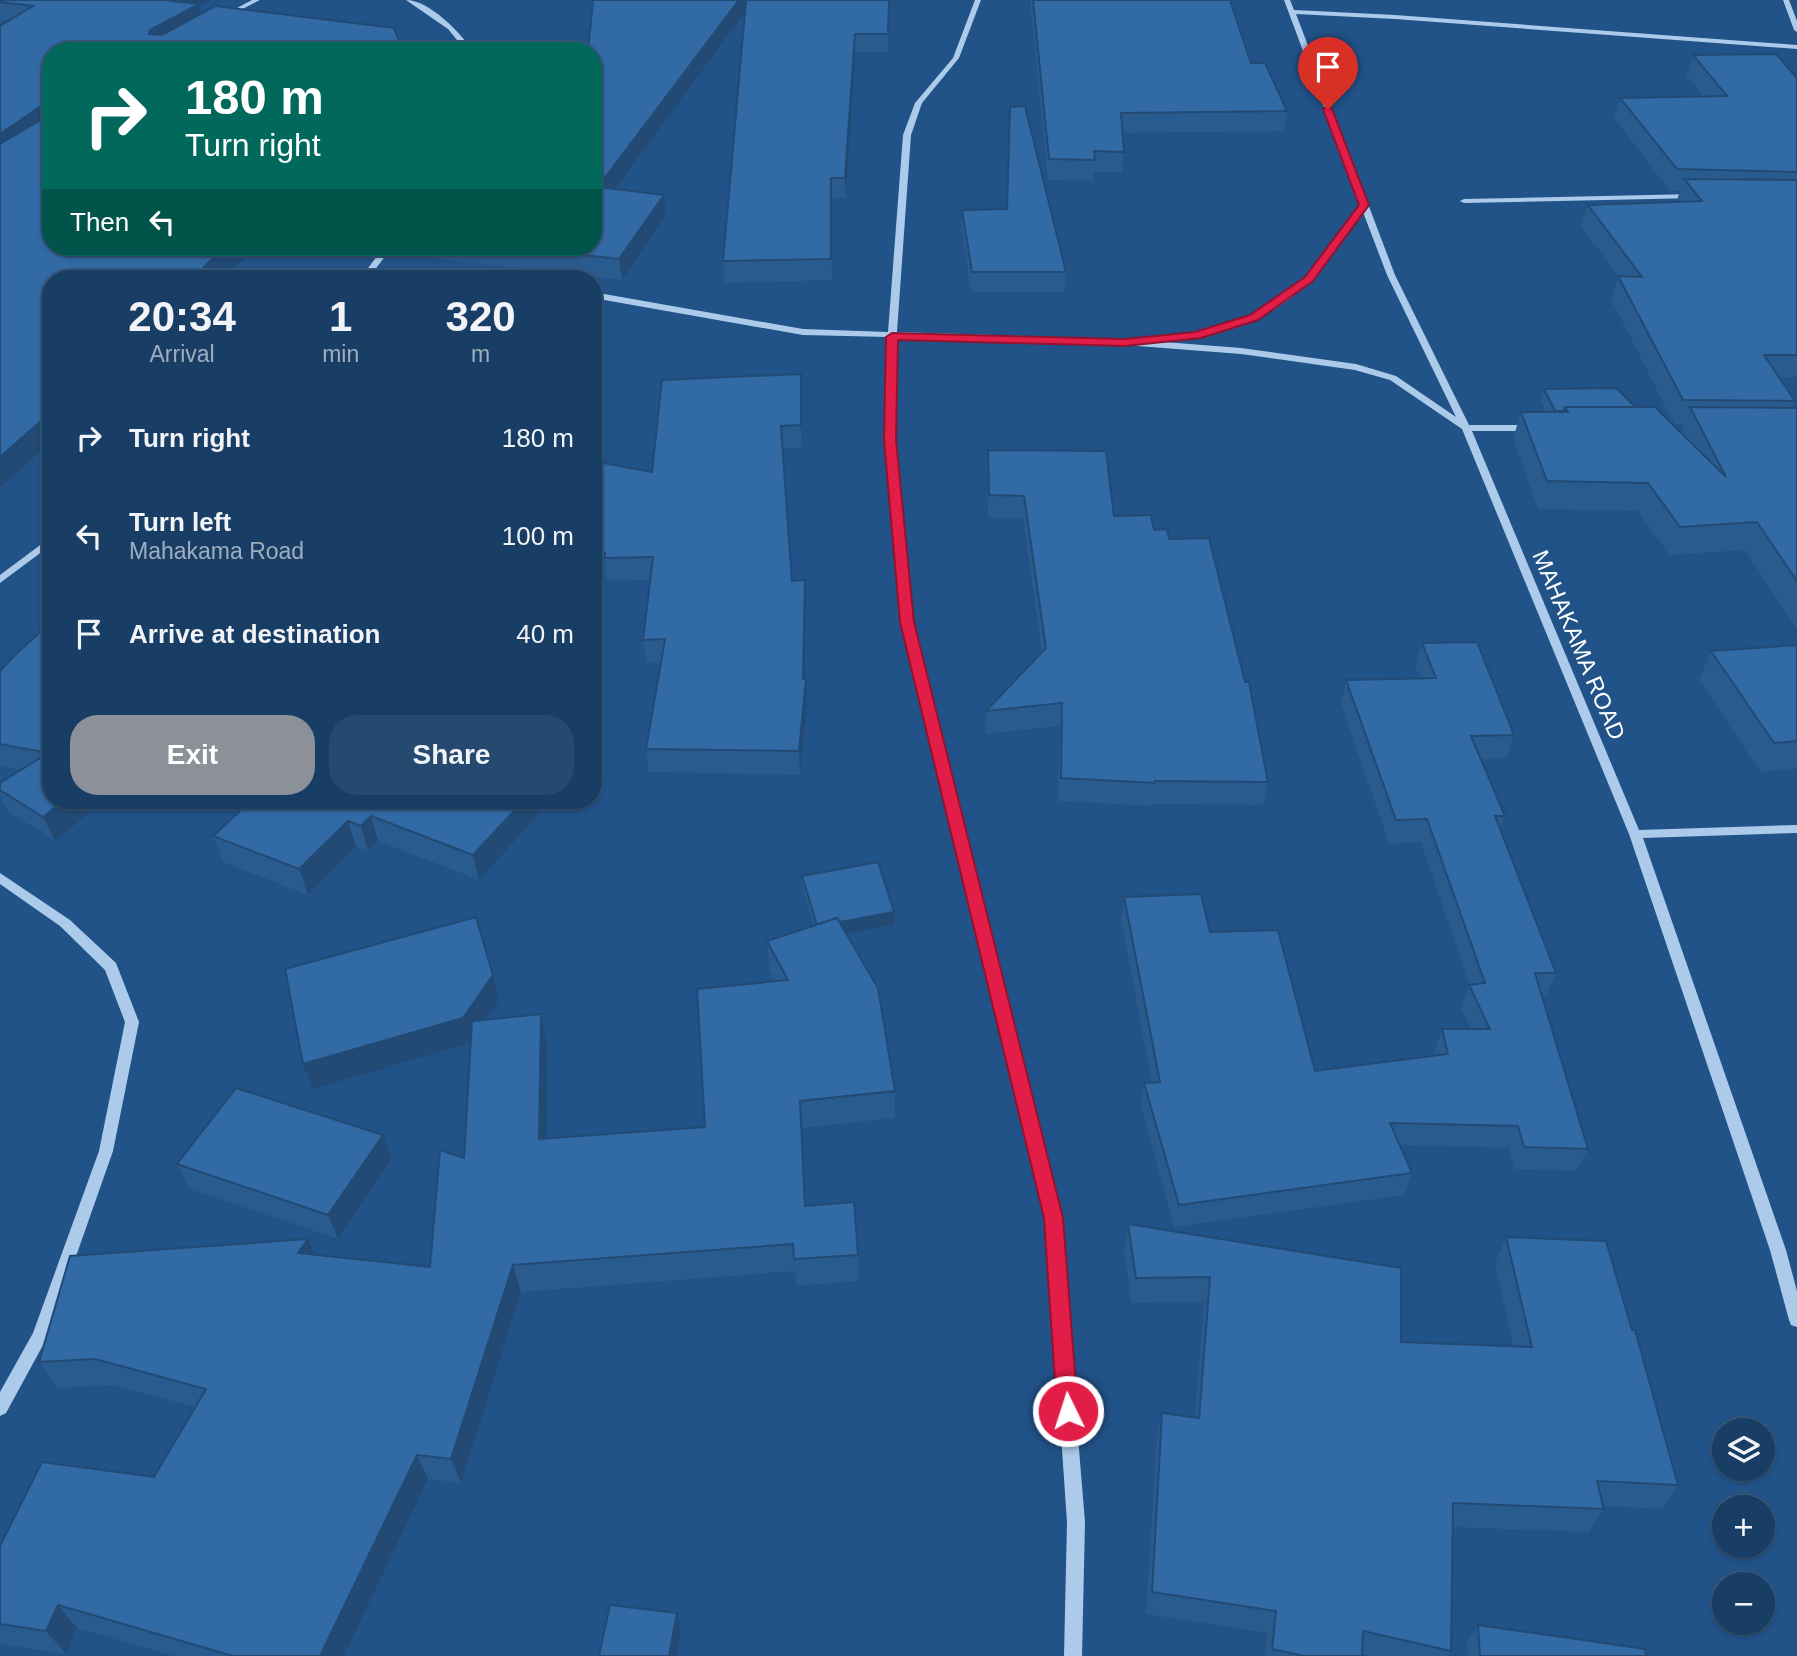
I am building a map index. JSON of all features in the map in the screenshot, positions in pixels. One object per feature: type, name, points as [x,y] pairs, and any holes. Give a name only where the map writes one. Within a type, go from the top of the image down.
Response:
[{"type":"street","points":[[216,21],[257,0]]},
{"type":"street","points":[[410,0],[438,16],[464,42]]},
{"type":"street","points":[[978,0],[956,58],[919,103],[907,135],[892,337],[890,440],[907,622],[1053,1218],[1076,1522],[1073,1656]]},
{"type":"street","name":"MAHAKAMA ROAD","points":[[1287,0],[1391,275],[1466,428],[1635,834],[1778,1250],[1797,1320]]},
{"type":"street","points":[[1786,0],[1797,30]]},
{"type":"street","points":[[1291,12],[1797,47]]},
{"type":"street","points":[[1464,201],[1700,197]]},
{"type":"street","points":[[1125,342],[1197,336],[1254,318],[1309,279],[1364,205]]},
{"type":"street","points":[[370,270],[381,256]]},
{"type":"street","points":[[602,297],[803,332],[892,337],[1125,342],[1241,351],[1356,368],[1393,378],[1466,428],[1548,428]]},
{"type":"street","points":[[0,580],[42,547]]},
{"type":"street","points":[[1635,834],[1797,829]]},
{"type":"street","points":[[0,878],[65,923],[111,967],[132,1022],[106,1151],[40,1336],[0,1408]]},
{"type":"building","points":[[163,0],[199,4],[150,30],[149,34],[162,35],[215,6],[394,28],[399,42],[42,42],[42,106],[0,134],[0,26],[33,6],[0,2]]},
{"type":"building","points":[[593,0],[739,0],[602,182],[602,42],[589,42]]},
{"type":"building","points":[[746,0],[889,0],[888,34],[855,34],[845,178],[831,178],[831,259],[723,261]]},
{"type":"building","points":[[1033,0],[1230,0],[1251,63],[1265,63],[1287,111],[1121,113],[1124,152],[1094,151],[1095,160],[1049,159]]},
{"type":"building","points":[[1776,54],[1797,78],[1797,172],[1677,169],[1620,98],[1727,96],[1693,55]]},
{"type":"building","points":[[1025,106],[1066,272],[972,272],[962,210],[1007,209],[1010,107]]},
{"type":"building","points":[[42,119],[42,256],[215,256],[201,270],[42,270],[42,420],[0,457],[0,144]]},
{"type":"building","points":[[1684,179],[1797,180],[1797,355],[1764,355],[1795,401],[1683,400],[1618,276],[1642,277],[1588,205],[1702,201]]},
{"type":"building","points":[[602,187],[664,195],[619,259],[592,256],[602,256]]},
{"type":"building","points":[[801,374],[801,425],[781,426],[792,581],[805,580],[803,679],[806,679],[799,751],[646,749],[665,639],[643,640],[653,557],[604,558],[602,463],[652,472],[662,380]]},
{"type":"building","points":[[1616,388],[1635,407],[1565,407],[1564,411],[1555,411],[1544,389]]},
{"type":"building","points":[[1565,407],[1655,407],[1726,477],[1690,407],[1797,408],[1797,581],[1757,522],[1680,527],[1648,483],[1547,481],[1521,412],[1568,412]]},
{"type":"building","points":[[988,450],[1106,451],[1114,516],[1151,515],[1154,530],[1167,529],[1169,539],[1209,538],[1245,682],[1249,682],[1268,782],[1155,783],[1061,778],[1062,703],[986,711],[1046,648],[1024,496],[989,495]]},
{"type":"building","points":[[42,630],[42,752],[0,744],[0,671]]},
{"type":"building","points":[[1477,642],[1514,735],[1471,736],[1505,816],[1495,816],[1556,973],[1535,973],[1588,1149],[1524,1147],[1518,1126],[1390,1123],[1412,1173],[1179,1205],[1144,1083],[1160,1082],[1124,897],[1201,894],[1210,932],[1278,930],[1315,1071],[1448,1054],[1442,1029],[1490,1029],[1469,985],[1485,983],[1427,819],[1396,820],[1346,680],[1436,678],[1422,643]]},
{"type":"building","points":[[1797,645],[1797,741],[1774,743],[1711,651]]},
{"type":"building","points":[[42,757],[42,809],[53,809],[43,817],[0,790],[0,783]]},
{"type":"building","points":[[242,809],[516,809],[473,855],[371,816],[361,826],[348,821],[299,869],[213,836]]},
{"type":"building","points":[[878,862],[894,912],[840,922],[837,918],[817,925],[802,876]]},
{"type":"building","points":[[476,917],[493,975],[463,1018],[303,1064],[285,969]]},
{"type":"building","points":[[837,918],[878,988],[895,1091],[800,1101],[805,1206],[854,1202],[858,1255],[794,1259],[793,1244],[513,1265],[451,1459],[417,1455],[320,1656],[233,1656],[58,1605],[46,1631],[0,1624],[0,1546],[42,1462],[154,1477],[206,1389],[95,1359],[39,1362],[70,1256],[308,1239],[298,1253],[430,1267],[440,1150],[464,1158],[472,1021],[541,1014],[539,1139],[705,1127],[697,989],[788,980],[767,941]]},
{"type":"building","points":[[236,1088],[383,1135],[328,1215],[177,1164]]},
{"type":"building","points":[[1128,1224],[1401,1268],[1401,1342],[1532,1347],[1506,1237],[1606,1241],[1632,1330],[1635,1330],[1678,1485],[1597,1481],[1604,1509],[1453,1503],[1451,1651],[1363,1631],[1362,1656],[1304,1656],[1272,1649],[1276,1611],[1152,1592],[1162,1413],[1199,1418],[1210,1277],[1136,1278]]},
{"type":"building","points":[[610,1605],[677,1613],[669,1656],[599,1656]]},
{"type":"building","points":[[1478,1625],[1645,1649],[1646,1656],[1480,1656]]},
{"type":"route","points":[[1068,1411],[1053,1218],[907,622],[890,440],[892,337],[1125,342],[1197,336],[1254,318],[1309,279],[1364,205],[1328,109]]}]
